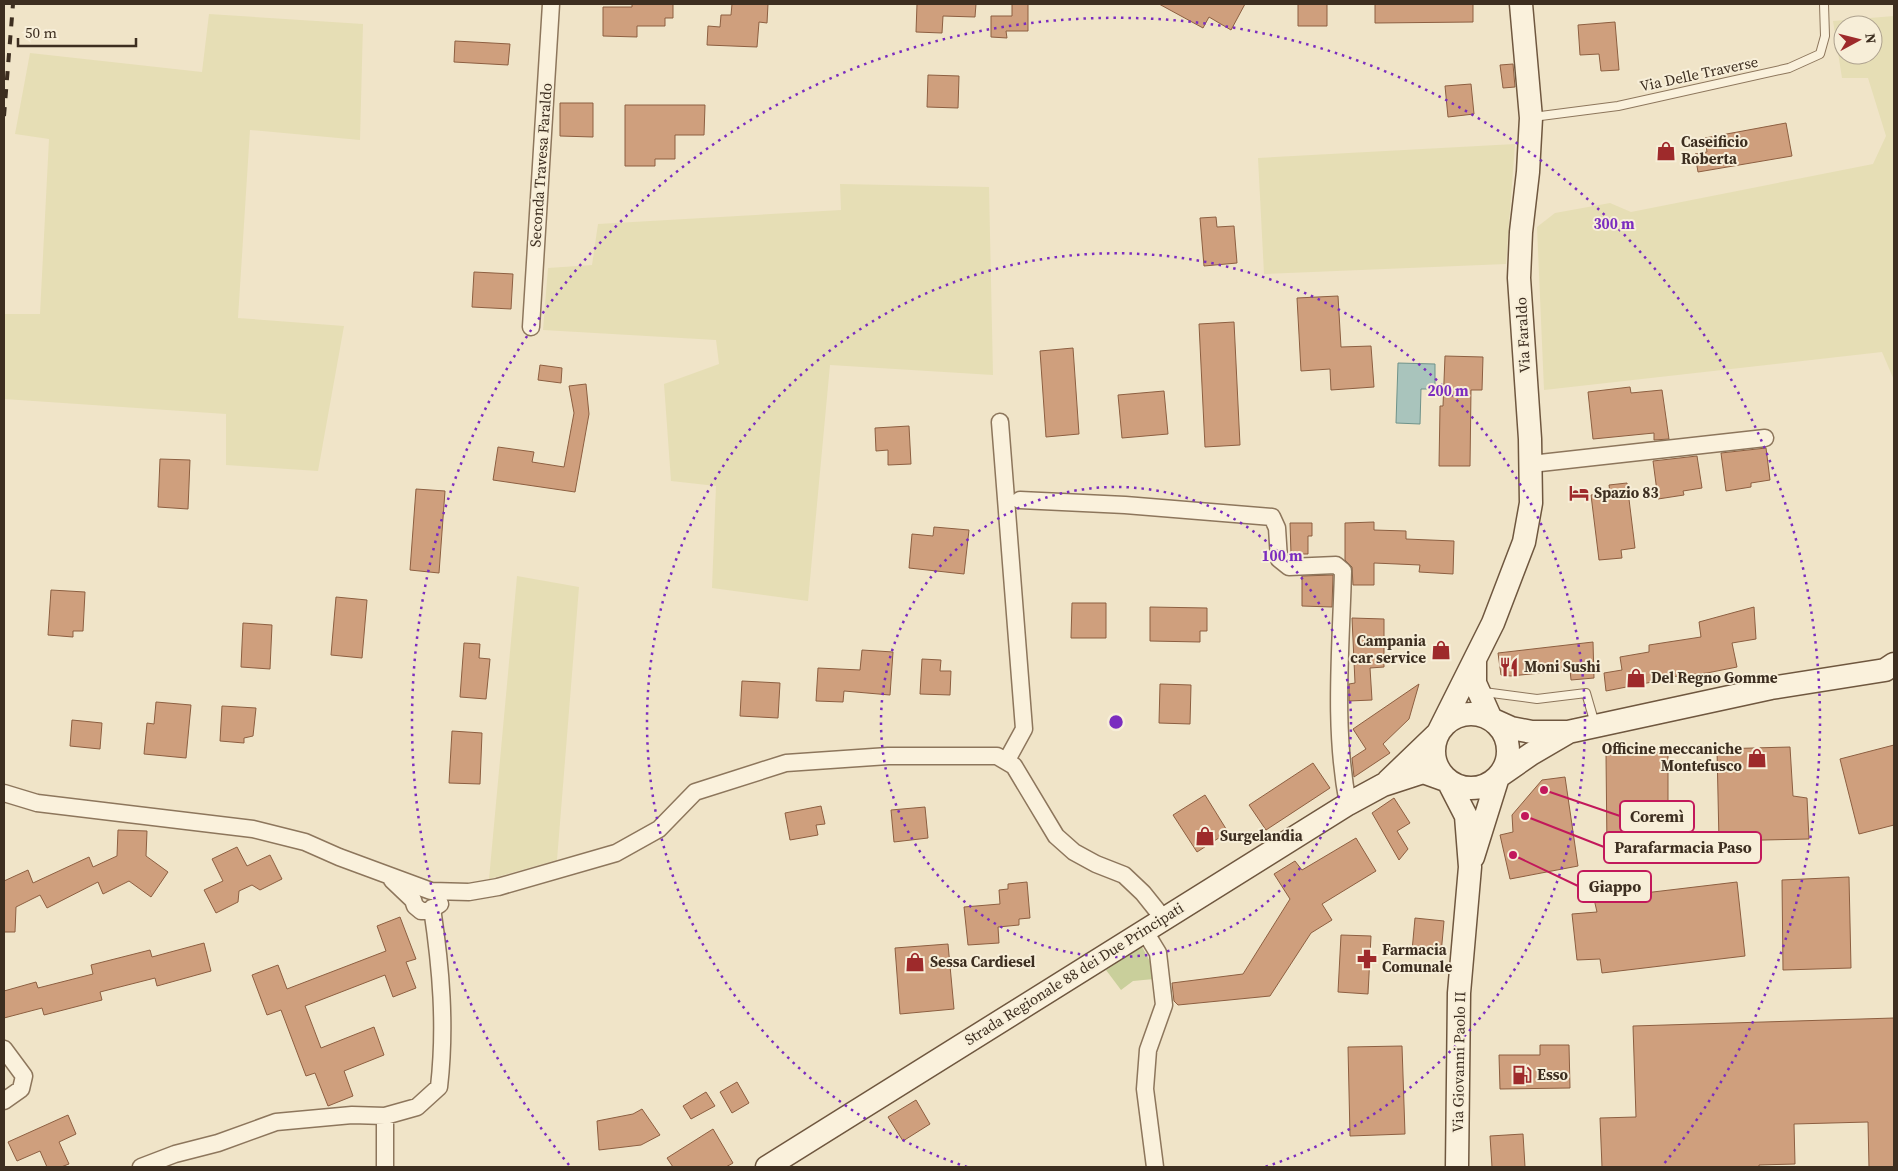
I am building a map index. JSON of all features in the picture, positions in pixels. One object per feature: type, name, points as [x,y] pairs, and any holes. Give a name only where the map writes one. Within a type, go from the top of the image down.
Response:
[{"type":"main road","name":"Via Faraldo","points":[[1438,733],[1506,594],[1524,542],[1531,503],[1519,278],[1531,118],[1521,4]]},
{"type":"main road","points":[[1470,868],[1498,777],[1506,765],[1508,747],[1502,730],[1491,719],[1475,684],[1475,657]]},
{"type":"main road","name":"Strada Regionale 88 dei Due Principati","points":[[1383,785],[1438,733],[1447,722],[1462,714],[1478,714],[1511,728],[1532,732],[1568,732],[1771,688],[1885,670],[1894,664]]},
{"type":"main road","name":"Strada Regionale 88 dei Due Principati","points":[[767,1167],[1348,804],[1383,785],[1423,772],[1460,787],[1473,788],[1484,786],[1531,754],[1568,732]]},
{"type":"main road","points":[[1438,733],[1434,744],[1434,755],[1438,767],[1448,781],[1466,816],[1470,868]]},
{"type":"main road","name":"Via Giovanni Paolo II","points":[[1457,1167],[1459,993],[1470,868]]},
{"type":"street","name":"Seconda Travesa Faraldo","points":[[531,327],[552,4]]},
{"type":"street","points":[[1000,422],[1024,729],[1007,760]]},
{"type":"street","points":[[1530,464],[1764,438]]},
{"type":"street","points":[[1020,500],[1125,505],[1272,517],[1277,528],[1279,559],[1289,567],[1336,566],[1343,571],[1338,709],[1341,769],[1348,804]]},
{"type":"street","points":[[426,901],[498,888],[616,853],[659,829],[695,792],[786,763],[898,756],[997,756],[1007,760],[1014,766],[1056,836],[1074,852],[1096,864],[1124,875],[1143,893],[1163,918]]},
{"type":"street","points":[[4,793],[37,803],[253,829],[305,842],[387,875],[426,901],[441,964],[444,1046],[439,1087],[417,1107],[385,1116],[352,1115],[276,1122],[218,1143],[175,1154],[141,1167]]},
{"type":"street","points":[[1144,930],[1158,952],[1164,1005],[1148,1050],[1145,1089],[1155,1167]]},
{"type":"street","points":[[4,1049],[24,1076],[22,1089],[4,1101]]},
{"type":"street","points":[[385,1116],[386,1167]]},
{"type":"lane","name":"Via Delle Traverse","points":[[1531,118],[1618,106],[1789,68],[1820,54],[1825,36],[1824,4]]},
{"type":"lane","points":[[1478,691],[1537,699],[1586,693],[1595,726]]},
{"type":"shaded area","points":[[209,14],[363,24],[360,140],[250,130],[238,318],[344,326],[318,471],[226,465],[226,414],[4,399],[4,314],[40,314],[49,139],[15,134],[30,53],[202,72]]},
{"type":"shaded area","points":[[1894,16],[1894,380],[1882,352],[1544,390],[1537,227],[1555,213],[1610,203],[1631,212],[1873,164],[1886,136],[1868,78],[1842,78],[1840,65],[1883,65],[1883,17]]},
{"type":"shaded area","points":[[1515,144],[1506,264],[1264,274],[1258,158]]},
{"type":"shaded area","points":[[840,184],[989,187],[993,375],[830,365],[808,601],[712,588],[716,486],[671,481],[664,384],[719,364],[716,340],[543,330],[548,268],[592,265],[598,224],[841,210]]},
{"type":"shaded area","points":[[517,576],[579,587],[557,860],[489,879]]},
{"type":"green space","points":[[1142,947],[1152,965],[1154,979],[1133,981],[1121,990],[1106,970]]},
{"type":"water","points":[[1398,363],[1435,364],[1435,389],[1421,389],[1420,424],[1396,423]]},
{"type":"building","points":[[632,4],[673,4],[673,18],[665,18],[665,26],[637,26],[637,37],[603,36],[603,7],[632,7]]},
{"type":"building","points":[[732,4],[768,4],[767,23],[759,22],[757,47],[707,45],[708,26],[720,27],[721,15],[731,15]]},
{"type":"building","points":[[917,4],[976,4],[975,17],[943,16],[942,33],[916,32]]},
{"type":"building","points":[[1012,4],[1028,4],[1028,31],[1006,31],[1007,38],[991,37],[991,16],[1012,16]]},
{"type":"building","points":[[1159,4],[1245,4],[1231,30],[1209,17],[1203,28]]},
{"type":"building","points":[[1298,4],[1327,4],[1327,26],[1298,26]]},
{"type":"building","points":[[1375,4],[1473,4],[1473,22],[1375,23]]},
{"type":"building","points":[[1615,22],[1619,70],[1601,71],[1599,54],[1580,55],[1578,25]]},
{"type":"building","points":[[455,41],[510,44],[508,65],[454,62]]},
{"type":"building","points":[[1513,64],[1515,87],[1503,88],[1500,65]]},
{"type":"building","points":[[928,75],[959,76],[958,108],[927,107]]},
{"type":"building","points":[[1471,84],[1474,114],[1448,117],[1445,86]]},
{"type":"building","points":[[560,103],[593,103],[593,137],[560,136]]},
{"type":"building","points":[[625,105],[705,105],[704,135],[675,135],[675,159],[655,159],[655,166],[625,166]]},
{"type":"building","points":[[1786,123],[1792,156],[1698,172],[1695,154],[1707,152],[1705,138]]},
{"type":"building","points":[[1216,217],[1217,227],[1234,226],[1237,263],[1204,266],[1200,218]]},
{"type":"building","points":[[474,272],[513,274],[511,309],[472,307]]},
{"type":"building","points":[[1338,296],[1341,347],[1371,346],[1374,387],[1331,390],[1330,369],[1301,371],[1297,298]]},
{"type":"building","points":[[1234,322],[1240,445],[1205,447],[1199,324]]},
{"type":"building","points":[[1073,348],[1079,434],[1046,437],[1040,351]]},
{"type":"building","points":[[1445,356],[1483,357],[1482,390],[1471,390],[1470,466],[1439,466],[1440,406],[1443,406]]},
{"type":"building","points":[[540,365],[562,368],[561,383],[538,380]]},
{"type":"building","points":[[586,384],[589,414],[575,492],[493,480],[498,447],[534,452],[532,462],[564,467],[574,413],[569,386]]},
{"type":"building","points":[[1630,387],[1631,393],[1662,390],[1669,439],[1654,440],[1654,433],[1593,439],[1588,392]]},
{"type":"building","points":[[1164,391],[1168,434],[1122,438],[1118,395]]},
{"type":"building","points":[[909,426],[911,464],[888,465],[888,450],[876,451],[875,428]]},
{"type":"building","points":[[1766,448],[1770,480],[1751,483],[1751,487],[1726,491],[1721,453]]},
{"type":"building","points":[[1697,456],[1702,488],[1683,491],[1684,495],[1658,499],[1653,461]]},
{"type":"building","points":[[160,459],[190,460],[188,509],[158,507]]},
{"type":"building","points":[[1627,483],[1635,548],[1621,550],[1622,558],[1599,560],[1591,495],[1610,493],[1609,485]]},
{"type":"building","points":[[416,489],[445,491],[439,573],[410,570]]},
{"type":"building","points":[[1374,522],[1374,530],[1406,531],[1406,539],[1454,541],[1453,574],[1419,572],[1420,565],[1374,563],[1374,585],[1353,585],[1352,567],[1345,560],[1345,523]]},
{"type":"building","points":[[1290,523],[1312,523],[1312,536],[1308,536],[1308,554],[1291,554]]},
{"type":"building","points":[[934,527],[969,530],[964,574],[909,568],[912,534],[933,536]]},
{"type":"building","points":[[1333,575],[1332,607],[1302,606],[1302,576]]},
{"type":"building","points":[[51,590],[85,592],[83,631],[73,631],[73,637],[48,635]]},
{"type":"building","points":[[336,597],[367,600],[362,658],[331,655]]},
{"type":"building","points":[[1072,603],[1106,603],[1106,638],[1071,638]]},
{"type":"building","points":[[1150,607],[1207,608],[1207,631],[1200,631],[1200,642],[1150,641]]},
{"type":"building","points":[[1754,607],[1756,639],[1732,643],[1737,667],[1707,673],[1652,679],[1652,682],[1606,691],[1604,673],[1622,670],[1620,657],[1649,652],[1649,645],[1701,637],[1699,622]]},
{"type":"building","points":[[1352,618],[1384,619],[1384,667],[1370,668],[1372,700],[1349,701],[1349,684],[1355,683]]},
{"type":"building","points":[[243,623],[272,625],[270,669],[241,667]]},
{"type":"building","points":[[1593,642],[1594,678],[1571,680],[1570,670],[1511,676],[1501,675],[1498,653]]},
{"type":"building","points":[[464,643],[480,644],[479,658],[490,659],[486,699],[460,697]]},
{"type":"building","points":[[862,650],[893,652],[890,695],[844,691],[843,702],[816,701],[818,668],[860,670]]},
{"type":"building","points":[[922,659],[941,660],[940,671],[951,671],[950,695],[920,694]]},
{"type":"building","points":[[742,681],[780,683],[778,718],[740,716]]},
{"type":"building","points":[[1160,684],[1191,685],[1190,724],[1159,723]]},
{"type":"building","points":[[1419,684],[1409,719],[1383,744],[1390,753],[1354,777],[1352,758],[1366,749],[1353,729]]},
{"type":"building","points":[[156,702],[191,705],[186,758],[144,754],[147,723],[154,724]]},
{"type":"building","points":[[222,706],[256,708],[253,736],[244,738],[244,743],[220,741]]},
{"type":"building","points":[[72,720],[102,723],[100,749],[70,746]]},
{"type":"building","points":[[452,731],[482,733],[480,784],[449,783]]},
{"type":"building","points":[[1894,745],[1894,825],[1859,834],[1840,759]]},
{"type":"building","points":[[1790,747],[1793,796],[1807,798],[1809,839],[1719,841],[1717,749]]},
{"type":"building","points":[[1668,752],[1668,850],[1607,849],[1606,754]]},
{"type":"building","points":[[1313,763],[1330,788],[1266,830],[1249,805]]},
{"type":"building","points":[[1565,777],[1578,866],[1510,879],[1500,835],[1513,832],[1512,815],[1542,780]]},
{"type":"building","points":[[1205,795],[1228,832],[1197,852],[1173,815]]},
{"type":"building","points":[[1394,798],[1410,823],[1397,831],[1408,849],[1399,860],[1372,813]]},
{"type":"building","points":[[821,806],[825,824],[816,825],[818,835],[790,840],[785,813]]},
{"type":"building","points":[[925,807],[928,838],[894,842],[891,810]]},
{"type":"building","points":[[118,830],[147,831],[146,856],[168,872],[151,897],[129,881],[103,894],[98,882],[47,908],[40,895],[16,907],[15,932],[4,932],[4,881],[28,870],[33,883],[89,857],[93,867],[117,856]]},
{"type":"building","points":[[1356,838],[1376,871],[1322,904],[1332,920],[1311,933],[1270,996],[1178,1005],[1174,1001],[1172,983],[1243,974],[1290,899],[1274,874],[1295,861],[1302,870]]},
{"type":"building","points":[[237,847],[247,866],[270,855],[282,879],[260,890],[252,885],[239,891],[238,902],[216,913],[204,890],[223,881],[212,859]]},
{"type":"building","points":[[1849,877],[1851,968],[1783,970],[1782,880]]},
{"type":"building","points":[[1027,882],[1030,918],[1019,919],[1019,925],[998,927],[999,943],[968,945],[964,907],[1000,904],[999,890],[1008,889],[1008,884]]},
{"type":"building","points":[[1737,882],[1745,956],[1602,973],[1600,959],[1577,960],[1572,914],[1597,912],[1594,899]]},
{"type":"building","points":[[400,917],[416,959],[406,962],[416,988],[393,997],[385,975],[305,1006],[321,1048],[374,1027],[384,1055],[344,1071],[353,1096],[328,1106],[315,1073],[306,1076],[281,1010],[267,1015],[252,975],[278,965],[287,989],[386,951],[377,926]]},
{"type":"building","points":[[1415,918],[1444,921],[1441,954],[1412,951]]},
{"type":"building","points":[[1341,935],[1371,936],[1368,994],[1338,992]]},
{"type":"building","points":[[204,943],[211,971],[157,986],[155,978],[100,992],[102,1000],[44,1015],[42,1008],[4,1018],[4,991],[36,982],[38,988],[93,974],[91,965],[150,950],[152,957]]},
{"type":"building","points":[[948,944],[954,1009],[900,1014],[895,948]]},
{"type":"building","points":[[1894,1018],[1894,1167],[1869,1167],[1868,1122],[1794,1124],[1795,1164],[1759,1165],[1759,1167],[1602,1167],[1600,1118],[1636,1117],[1633,1026]]},
{"type":"building","points":[[1540,1045],[1569,1045],[1570,1088],[1500,1089],[1499,1055],[1540,1055]]},
{"type":"building","points":[[1402,1046],[1405,1134],[1350,1136],[1348,1047]]},
{"type":"building","points":[[737,1082],[749,1103],[732,1113],[720,1092]]},
{"type":"building","points":[[706,1092],[715,1106],[691,1119],[683,1106]]},
{"type":"building","points":[[916,1100],[930,1124],[903,1141],[888,1117]]},
{"type":"building","points":[[642,1109],[660,1135],[641,1145],[599,1150],[597,1121],[633,1114]]},
{"type":"building","points":[[68,1115],[76,1134],[59,1142],[69,1164],[61,1167],[47,1167],[40,1151],[17,1161],[8,1142]]},
{"type":"building","points":[[713,1129],[733,1163],[726,1167],[673,1167],[667,1158]]},
{"type":"building","points":[[1523,1134],[1525,1167],[1492,1167],[1490,1136]]},
{"type":"railway","points":[[4,116],[13,4]]},
{"type":"place","name":"Caseificio Roberta","points":[[1666,151]]},
{"type":"place","name":"Spazio 83","points":[[1579,493]]},
{"type":"place","name":"Campania car service","points":[[1441,650]]},
{"type":"place","name":"Moni Sushi","points":[[1509,667]]},
{"type":"place","name":"Del Regno Gomme","points":[[1636,678]]},
{"type":"place","name":"Officine meccaniche Montefusco","points":[[1757,758]]},
{"type":"place","name":"Coremì","points":[[1544,790]]},
{"type":"place","name":"Parafarmacia Paso","points":[[1525,816]]},
{"type":"place","name":"Surgelandia","points":[[1205,836]]},
{"type":"place","name":"Giappo","points":[[1513,855]]},
{"type":"place","name":"Farmacia Comunale","points":[[1367,959]]},
{"type":"place","name":"Sessa Cardiesel","points":[[915,962]]},
{"type":"place","name":"Esso","points":[[1522,1075]]}]
